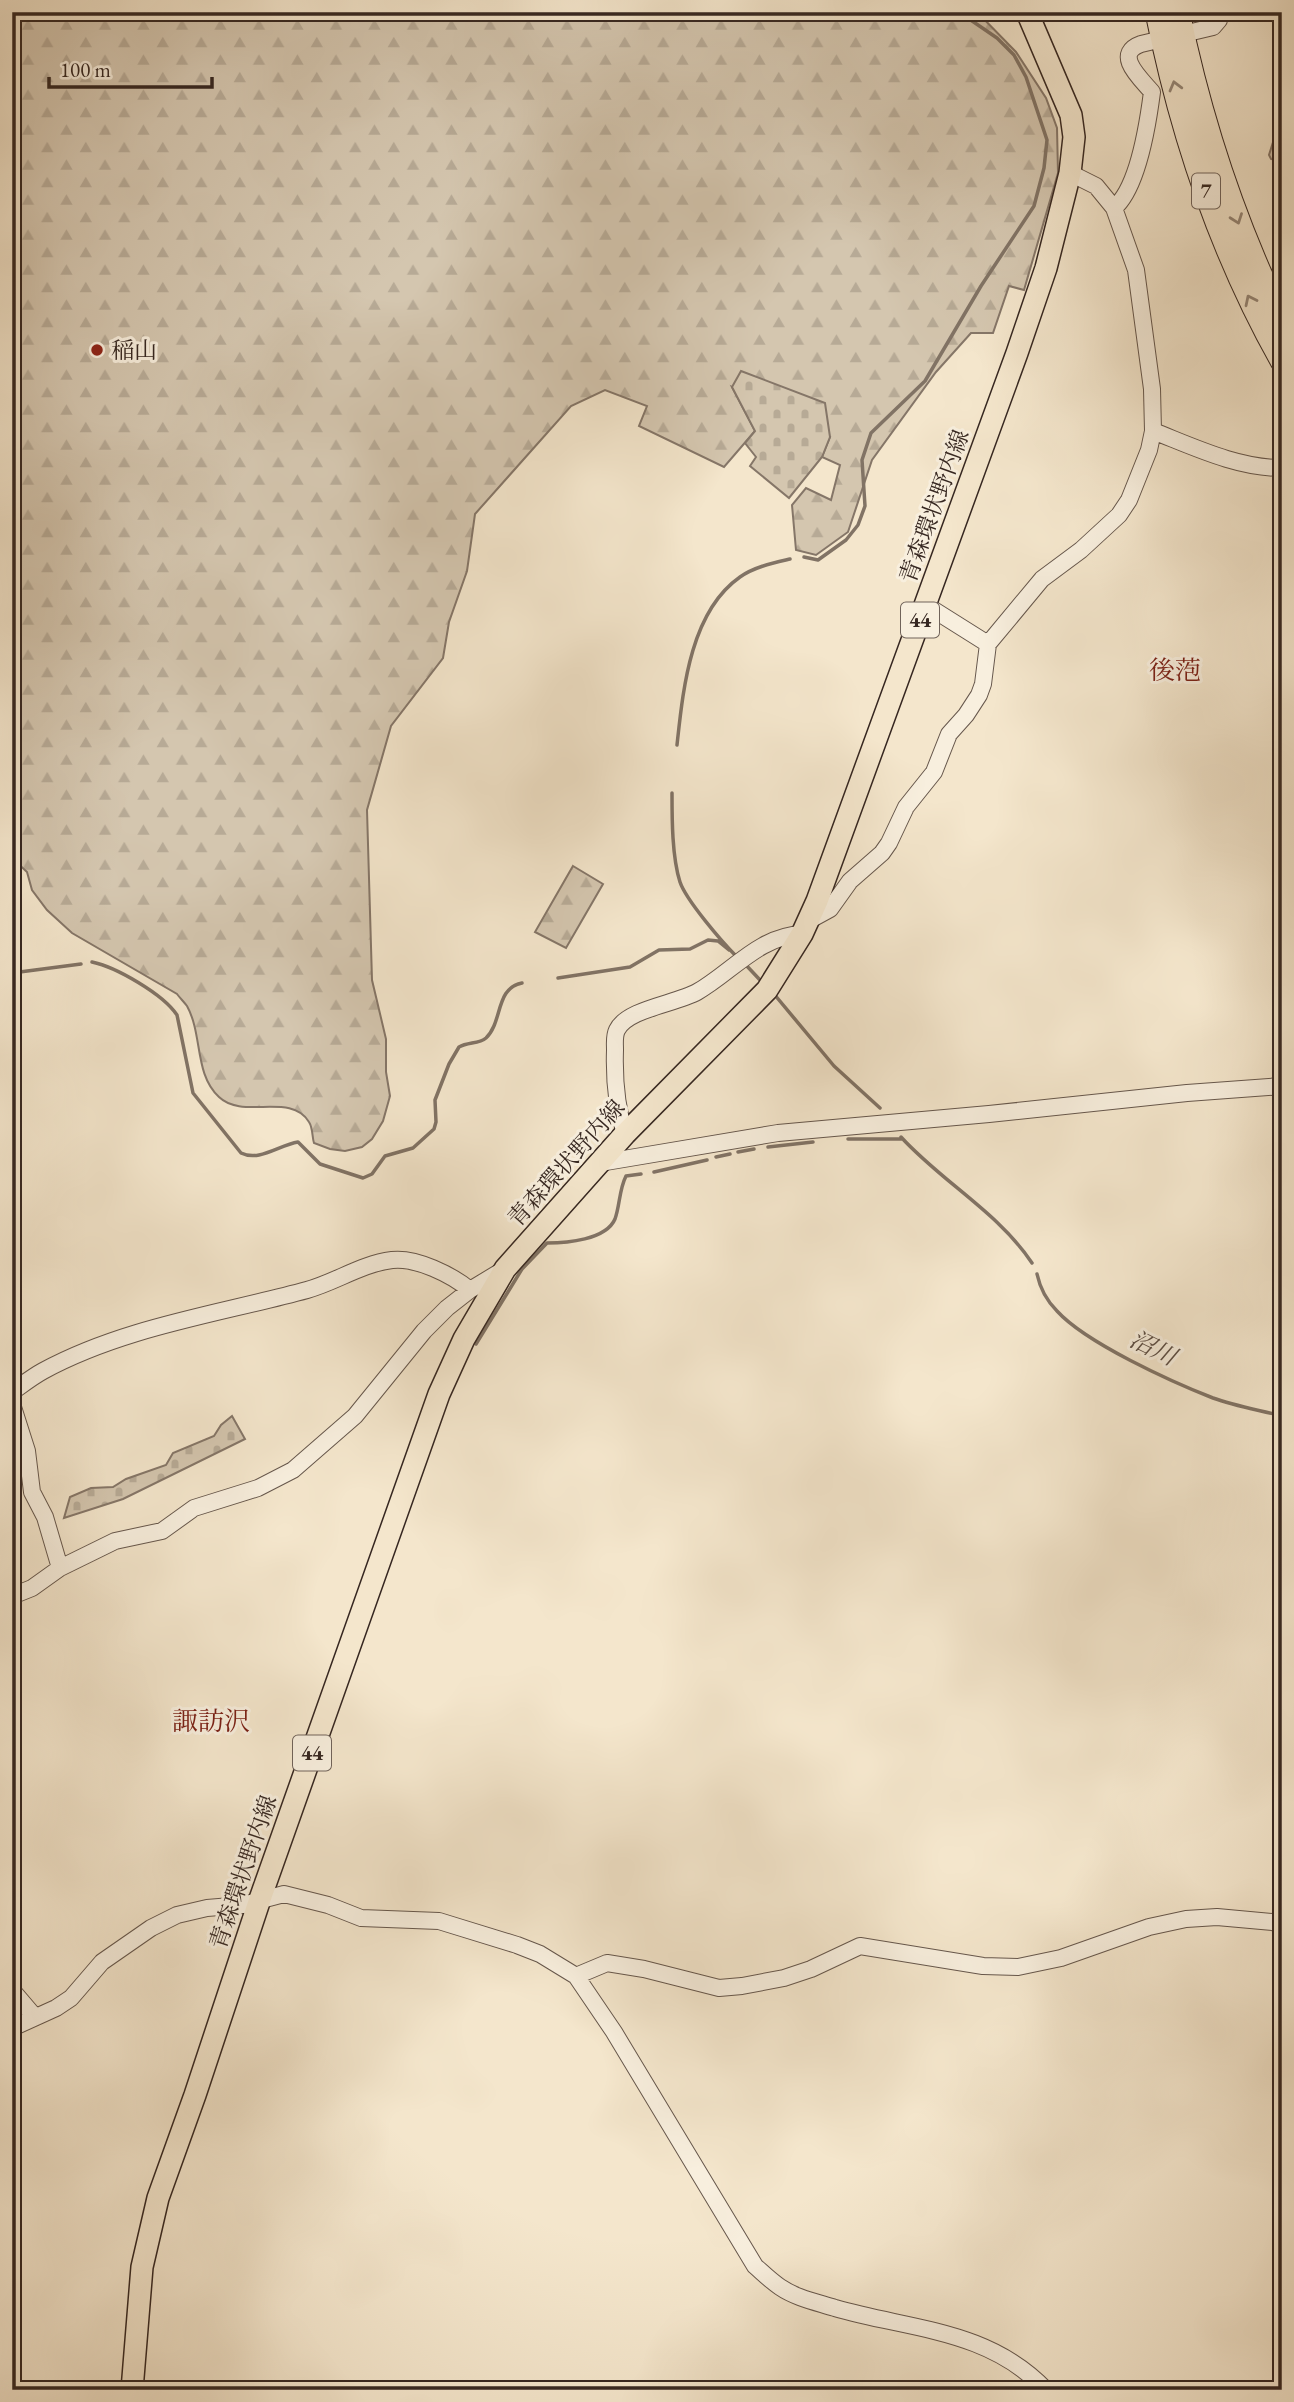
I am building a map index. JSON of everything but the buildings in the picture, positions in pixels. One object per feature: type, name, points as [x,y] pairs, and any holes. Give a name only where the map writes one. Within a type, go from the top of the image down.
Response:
[{"type":"highway","name":"7","points":[[1157,12],[1174,28],[1226,186],[1260,275],[1282,321]]},
{"type":"highway","name":"7","points":[[1174,28],[1184,119],[1211,207],[1246,291],[1282,361]]},
{"type":"main road","name":"青森環状野内線","points":[[132,2390],[142,2267],[158,2197],[260,1899],[439,1394],[464,1339],[505,1269],[625,1134],[767,990],[805,927],[838,848],[1021,341],[1046,268],[1070,173],[1074,137],[1071,115],[1027,12]]},
{"type":"street","points":[[1114,208],[1122,201],[1141,154],[1152,92],[1128,63],[1128,53],[1133,47],[1174,28],[1213,27],[1219,20],[1220,12]]},
{"type":"street","points":[[625,1134],[617,1107],[614,1079],[615,1033],[621,1022],[633,1014],[671,1004],[697,992],[765,944],[805,927],[830,909],[850,881],[882,853],[906,807],[934,772],[949,734],[979,695],[988,644],[1042,579],[1081,550],[1119,514],[1129,500],[1149,450],[1153,431],[1152,389],[1136,270],[1114,208],[1096,186],[1070,173]]},
{"type":"street","points":[[1153,431],[1239,462],[1282,468]]},
{"type":"street","points":[[926,605],[988,644]]},
{"type":"street","points":[[600,1163],[778,1133],[1282,1086]]},
{"type":"street","points":[[12,1392],[42,1371],[149,1329],[310,1289],[358,1268],[393,1260],[407,1260],[455,1277],[470,1290]]},
{"type":"street","points":[[12,1596],[32,1588],[60,1568],[115,1541],[162,1531],[194,1508],[258,1488],[293,1470],[355,1416],[424,1331],[470,1290],[505,1269]]},
{"type":"street","points":[[12,1404],[27,1451],[32,1492],[44,1517],[60,1568]]},
{"type":"street","points":[[12,2028],[56,2008],[71,1997],[102,1962],[150,1928],[177,1915],[208,1908],[243,1905],[284,1894],[328,1905],[361,1918],[439,1921],[540,1954],[576,1976],[620,2042],[755,2266],[780,2287],[801,2298],[873,2319],[955,2336],[985,2346],[1021,2366],[1046,2390]]},
{"type":"street","points":[[576,1976],[607,1963],[719,1988],[742,1986],[784,1978],[811,1969],[860,1946],[983,1966],[1018,1967],[1061,1958],[1149,1927],[1186,1919],[1217,1917],[1282,1923]]},
{"type":"street","points":[[12,1990],[35,2017]]},
{"type":"green space","points":[[12,12],[977,12],[1016,52],[1046,98],[1057,128],[1058,173],[1024,290],[1009,286],[993,333],[971,333],[936,372],[872,460],[848,532],[816,555],[796,550],[792,505],[806,488],[831,500],[840,465],[822,457],[830,437],[732,387],[755,431],[724,467],[639,426],[647,406],[605,390],[571,406],[475,514],[467,571],[449,622],[443,658],[391,726],[367,810],[372,980],[386,1039],[386,1072],[390,1096],[383,1121],[372,1139],[362,1147],[345,1151],[330,1149],[314,1143],[309,1122],[301,1113],[279,1107],[241,1106],[219,1097],[211,1088],[202,1066],[192,1017],[177,994],[72,933],[47,910],[32,890],[27,872],[12,858]]},
{"type":"green space","points":[[1282,113],[1282,162],[1271,159],[1269,155]]},
{"type":"green space","points":[[741,371],[825,403],[830,437],[822,457],[789,498],[750,466],[756,457],[745,443],[755,431],[732,387]]},
{"type":"green space","points":[[573,866],[603,884],[566,948],[535,932]]},
{"type":"green space","points":[[232,1416],[245,1439],[123,1499],[64,1518],[70,1497],[91,1488],[113,1487],[126,1479],[166,1465],[173,1453],[214,1436],[221,1425]]},
{"type":"waterway","points":[[719,12],[745,15],[788,12]]},
{"type":"waterway","points":[[804,557],[818,560],[846,540],[858,525],[865,506],[862,460],[871,433],[925,381],[981,286],[1034,206],[1044,168],[1047,140],[1026,77],[1014,55],[997,38],[959,12]]},
{"type":"waterway","points":[[677,745],[686,677],[700,631],[710,610],[723,592],[740,577],[757,568],[790,559]]},
{"type":"waterway","points":[[672,793],[674,850],[680,882],[697,910],[737,957]]},
{"type":"waterway","points":[[558,978],[630,967],[659,950],[690,949],[708,940],[718,941],[729,950]]},
{"type":"waterway","points":[[92,962],[138,982],[177,1015],[193,1093],[241,1153],[255,1156],[298,1142],[320,1164],[363,1178],[372,1174],[385,1156],[413,1148],[434,1129],[435,1100],[459,1047],[486,1038],[507,991],[522,983]]},
{"type":"waterway","points":[[12,973],[81,964]]},
{"type":"waterway","name":"沼川","points":[[745,964],[760,980]]},
{"type":"waterway","name":"沼川","points":[[774,994],[834,1066],[880,1108]]},
{"type":"waterway","name":"沼川","points":[[901,1137],[1003,1228],[1032,1263]]},
{"type":"waterway","points":[[848,1139],[902,1139]]},
{"type":"waterway","points":[[768,1147],[813,1142]]},
{"type":"waterway","points":[[738,1152],[754,1149]]},
{"type":"waterway","points":[[716,1157],[730,1154]]},
{"type":"waterway","points":[[654,1172],[707,1160]]},
{"type":"waterway","points":[[476,1344],[522,1269],[547,1243],[585,1239],[603,1232],[615,1219],[626,1176],[641,1174]]},
{"type":"waterway","name":"沼川","points":[[1037,1274],[1044,1294],[1057,1311],[1108,1348],[1153,1372],[1213,1398],[1282,1416]]},
{"type":"place","name":"稲山","points":[[97,350]]},
{"type":"district","name":"後萢","points":[[1175,670]]},
{"type":"district","name":"諏訪沢","points":[[211,1721]]}]
